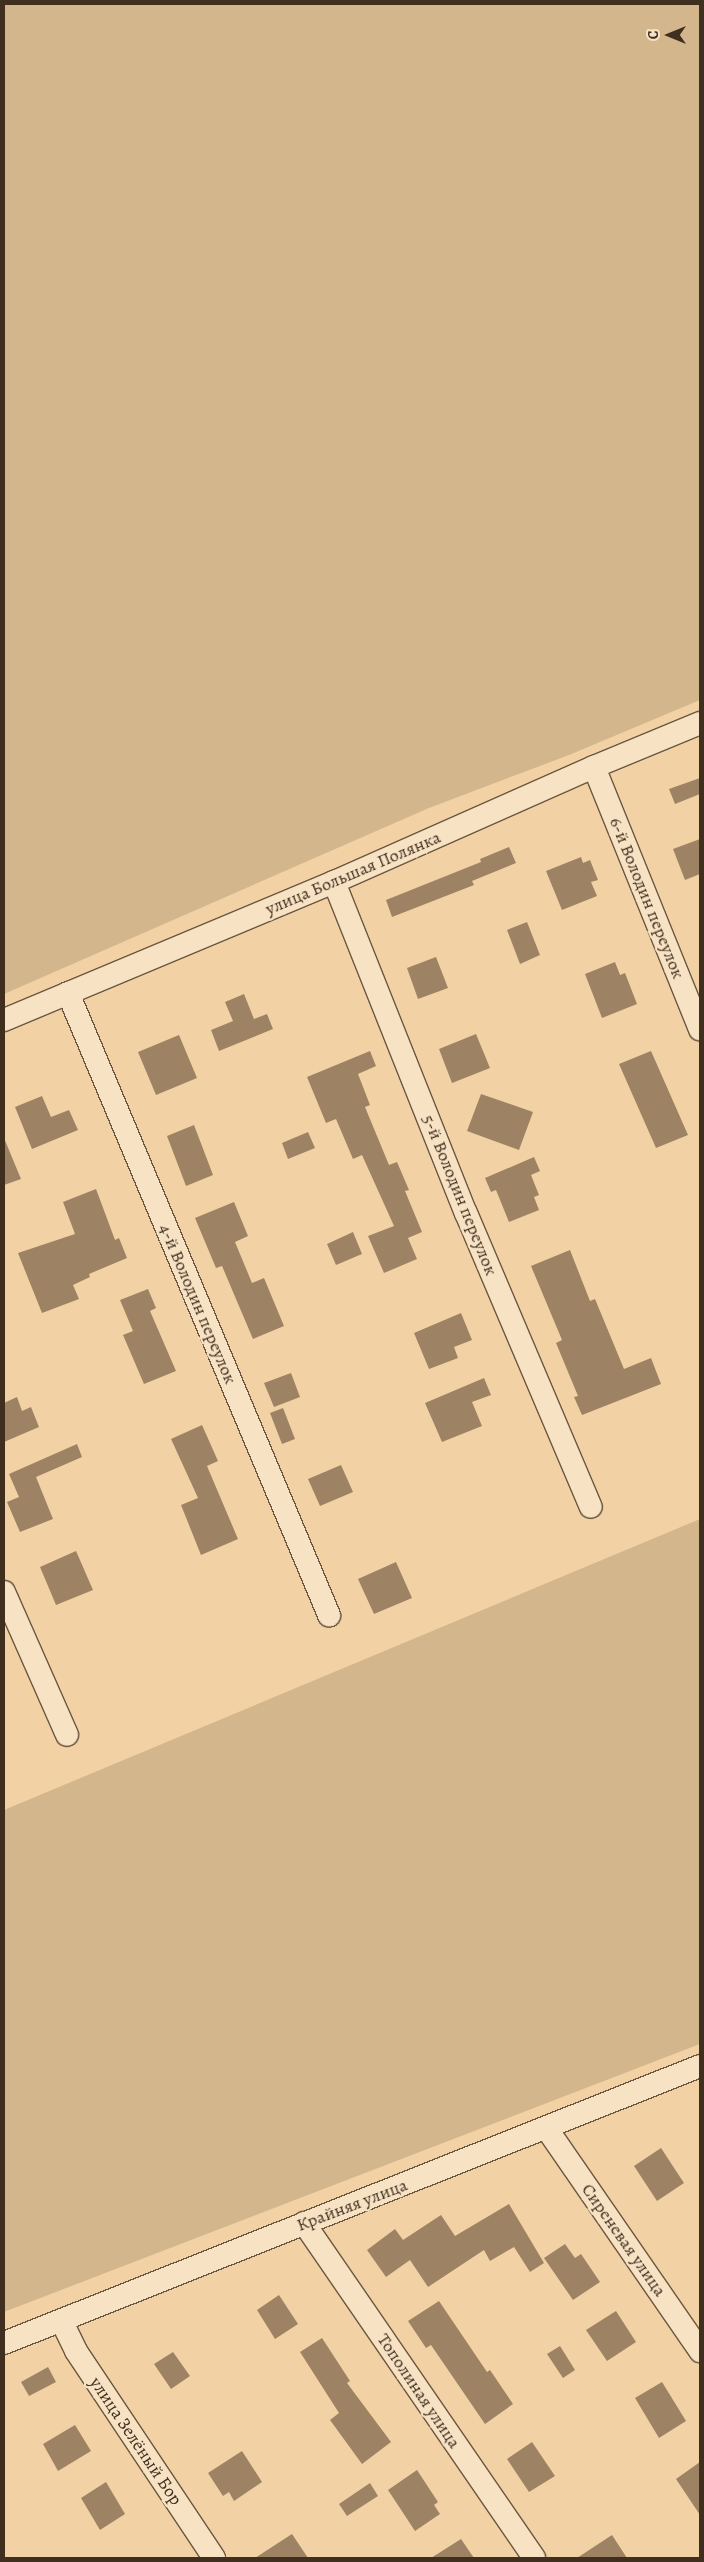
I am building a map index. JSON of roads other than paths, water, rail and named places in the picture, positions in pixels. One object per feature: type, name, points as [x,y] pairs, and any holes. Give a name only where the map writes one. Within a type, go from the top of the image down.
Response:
[{"type":"street","name":"улица Большая Полянка","points":[[4,1020],[334,882],[594,767],[700,723]]},
{"type":"street","name":"6-й Володин переулок","points":[[594,767],[700,1029]]},
{"type":"street","name":"5-й Володин переулок","points":[[334,882],[466,1212],[591,1506]]},
{"type":"street","name":"4-й Володин переулок","points":[[68,993],[329,1615]]},
{"type":"street","points":[[4,1592],[67,1735]]},
{"type":"street","name":"Крайняя улица","points":[[4,2343],[62,2322],[304,2223],[547,2129],[700,2066]]},
{"type":"street","name":"Сиреневая улица","points":[[547,2129],[700,2351]]},
{"type":"street","name":"Тополиная улица","points":[[304,2223],[534,2558]]},
{"type":"street","name":"улица Зелёный Бор","points":[[62,2322],[76,2351],[214,2558]]}]
